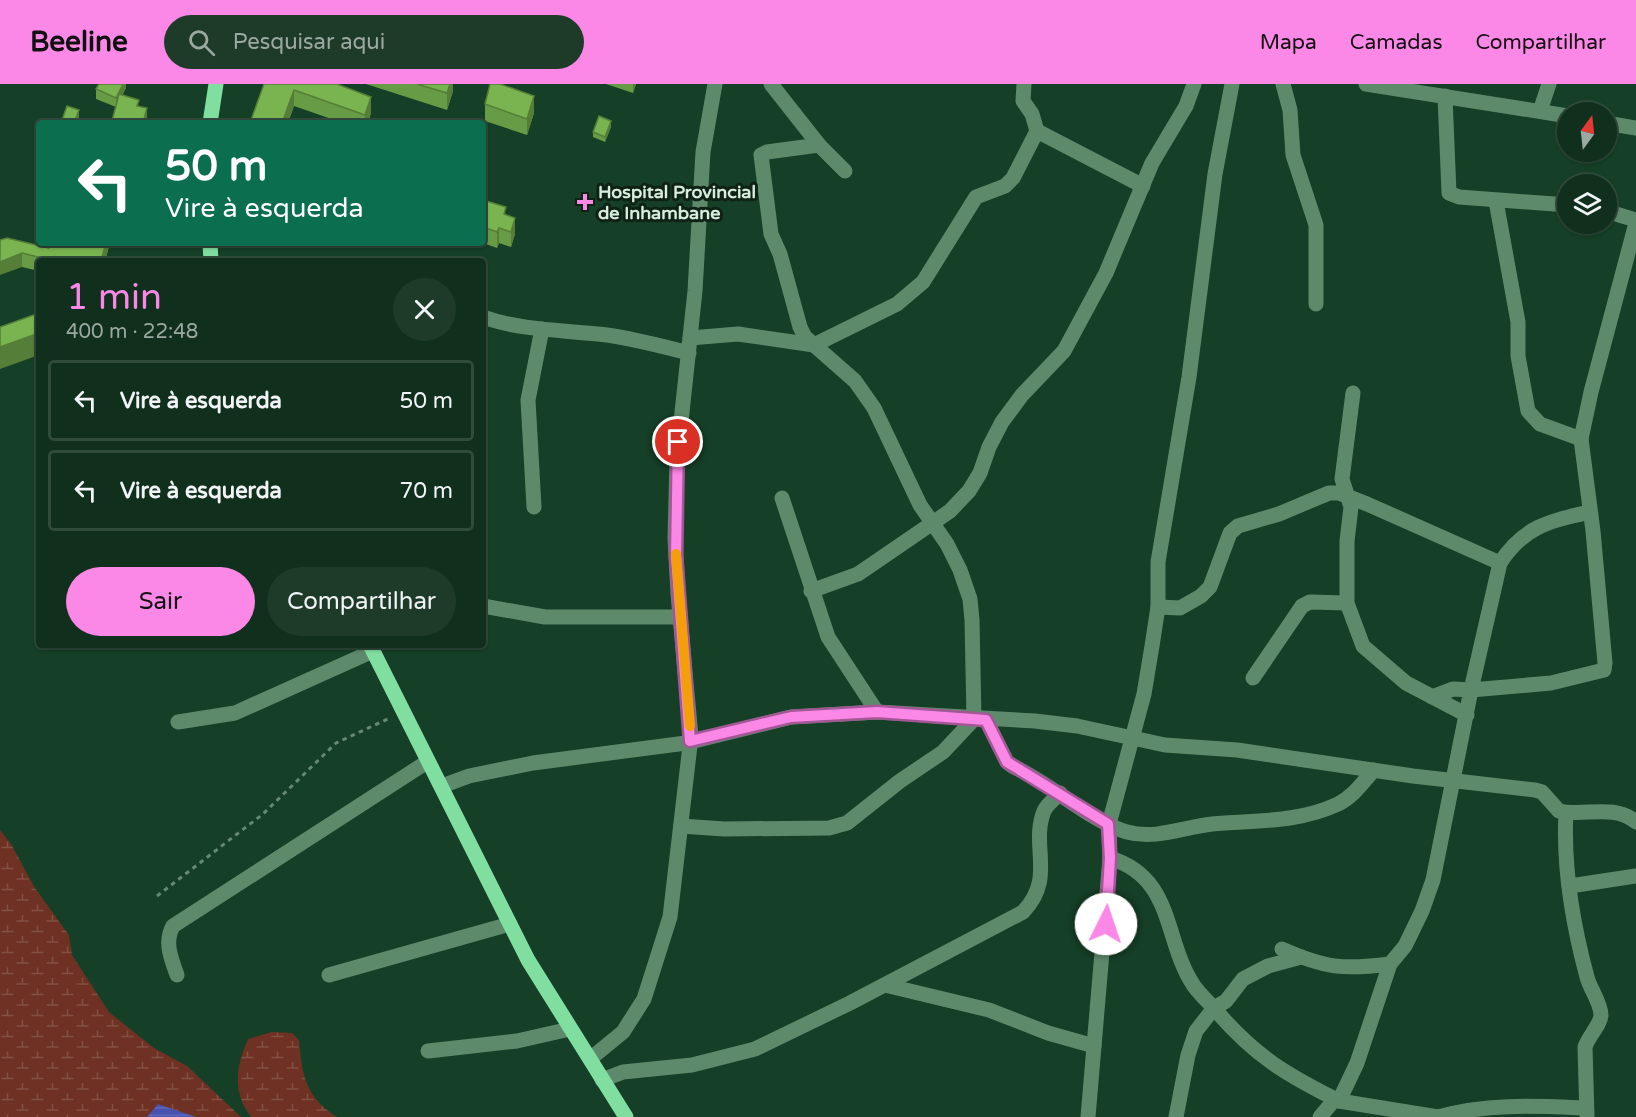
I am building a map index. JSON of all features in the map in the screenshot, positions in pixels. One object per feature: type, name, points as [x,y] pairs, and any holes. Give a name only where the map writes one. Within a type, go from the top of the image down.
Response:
[{"type":"main road","points":[[210,120],[216,84]]},
{"type":"main road","points":[[372,648],[528,960],[626,1117]]},
{"type":"street","points":[[590,1059],[623,1032],[644,999],[670,917],[690,741],[675,538],[676,459],[689,345],[702,162],[715,84]]},
{"type":"street","points":[[771,84],[819,145],[845,171]]},
{"type":"street","points":[[486,318],[542,329],[689,345],[738,334],[814,345],[897,304],[914,291],[942,254],[976,197],[991,189],[1005,186],[1013,177],[1037,131],[1032,114],[1023,101],[1024,84]]},
{"type":"street","points":[[811,591],[858,574],[950,510],[969,491],[980,473],[989,447],[1002,422],[1022,395],[1064,351],[1106,273],[1152,163],[1186,106],[1194,84]]},
{"type":"street","points":[[1088,1117],[1110,858],[1108,824],[1144,694],[1158,607],[1158,562],[1178,452],[1215,174],[1232,84]]},
{"type":"street","points":[[1283,84],[1290,110],[1293,155],[1316,225],[1316,304]]},
{"type":"street","points":[[1366,84],[1557,114]]},
{"type":"street","points":[[1540,111],[1549,84]]},
{"type":"street","points":[[1445,96],[1449,193],[1459,197],[1496,201],[1557,204]]},
{"type":"street","points":[[1617,125],[1636,128]]},
{"type":"street","points":[[1037,131],[1143,186]]},
{"type":"street","points":[[819,145],[767,152],[761,155],[771,234],[780,254],[800,327],[814,345],[855,381],[874,408],[930,522],[947,544],[960,570],[970,599],[980,719],[1007,762],[1108,824],[1126,832],[1161,834],[1211,824],[1275,820],[1311,814],[1346,800],[1374,770]]},
{"type":"street","points":[[1496,201],[1518,322],[1519,362],[1528,411],[1540,424],[1581,440]]},
{"type":"street","points":[[1432,698],[1453,689],[1471,690],[1551,683],[1604,670],[1581,440],[1590,393],[1636,221],[1617,215]]},
{"type":"street","points":[[534,507],[528,400],[542,329]]},
{"type":"street","points":[[1353,393],[1342,479],[1345,495],[1352,507],[1347,541],[1347,603],[1363,646],[1406,684],[1467,715]]},
{"type":"street","points":[[1158,607],[1180,608],[1201,596],[1210,587],[1230,534],[1238,526],[1329,493],[1345,495],[1500,563]]},
{"type":"street","points":[[782,498],[828,637],[877,712]]},
{"type":"street","points":[[1320,1117],[1337,1100],[1357,1063],[1390,964],[1405,946],[1422,911],[1433,880],[1471,690],[1500,563],[1537,526],[1590,512]]},
{"type":"street","points":[[1253,678],[1302,606],[1310,602],[1347,603]]},
{"type":"street","points":[[486,607],[545,617],[680,617]]},
{"type":"street","points":[[178,722],[235,713],[372,648]]},
{"type":"street","points":[[442,786],[469,776],[533,763],[690,741],[791,717],[877,712],[1035,721],[1133,737],[1165,745],[1237,750],[1542,792],[1559,811],[1566,813],[1610,812],[1629,816],[1636,822]]},
{"type":"street","points":[[681,826],[829,828],[846,823],[900,781],[943,752],[980,719]]},
{"type":"street","points":[[177,975],[170,956],[168,936],[173,926],[427,762]]},
{"type":"street","points":[[602,1080],[623,1071],[692,1065],[754,1049],[885,985],[1023,912],[1036,893],[1042,865],[1041,831],[1044,811],[1060,794]]},
{"type":"street","points":[[1110,858],[1127,865],[1157,891],[1168,924],[1194,985],[1242,1040],[1265,1060],[1337,1100],[1438,1117],[1465,1110],[1508,1106],[1587,1112],[1585,1047],[1588,1037],[1599,1024],[1601,1014],[1587,978],[1570,886],[1565,841],[1566,813]]},
{"type":"street","points":[[1570,886],[1636,876]]},
{"type":"street","points":[[329,975],[510,924]]},
{"type":"street","points":[[1282,949],[1326,966],[1345,968],[1390,964]]},
{"type":"street","points":[[1176,1117],[1188,1055],[1196,1031],[1214,1008],[1226,1001],[1243,979],[1268,966],[1300,957]]},
{"type":"street","points":[[885,985],[989,1010],[1048,1033],[1094,1046]]},
{"type":"street","points":[[428,1051],[517,1041],[570,1029]]},
{"type":"path","points":[[157,896],[263,814],[336,743],[403,711]]},
{"type":"green space","points":[[0,830],[11,844],[35,888],[69,935],[72,955],[109,1012],[154,1048],[187,1066],[241,1117],[0,1117]]},
{"type":"green space","points":[[272,1032],[292,1033],[299,1040],[307,1084],[318,1101],[337,1117],[251,1117],[245,1108],[239,1089],[241,1059],[248,1039]]},
{"type":"shaded area","points":[[158,1104],[196,1117],[147,1117]]},
{"type":"building","points":[[99,84],[123,84],[116,98],[96,89]]},
{"type":"building","points":[[264,84],[337,84],[371,97],[365,115],[294,90],[283,120],[251,120]]},
{"type":"building","points":[[417,84],[450,84],[447,93]]},
{"type":"building","points":[[490,84],[500,84],[534,96],[527,119],[485,104]]},
{"type":"building","points":[[119,94],[139,100],[137,106],[147,108],[144,120],[112,120]]},
{"type":"building","points":[[67,106],[79,110],[75,120],[62,120]]},
{"type":"building","points":[[599,116],[611,121],[605,137],[593,132]]},
{"type":"building","points":[[486,201],[506,207],[504,214],[515,218],[511,232],[499,228],[497,232],[486,228]]},
{"type":"building","points":[[7,238],[49,248],[50,246],[105,246],[102,258],[42,258],[22,253],[0,262],[0,240]]},
{"type":"building","points":[[36,314],[36,334],[0,347],[0,327]]},
{"type":"slow traffic","points":[[676,554],[683,665],[690,726]]},
{"type":"place","name":"Hospital Provincial de Inhambane","points":[[585,202]]},
{"type":"route","points":[[678,442],[675,538],[690,741],[762,722],[791,717],[877,712],[986,720],[1007,762],[1044,782],[1108,824],[1110,858],[1106,924]]}]
